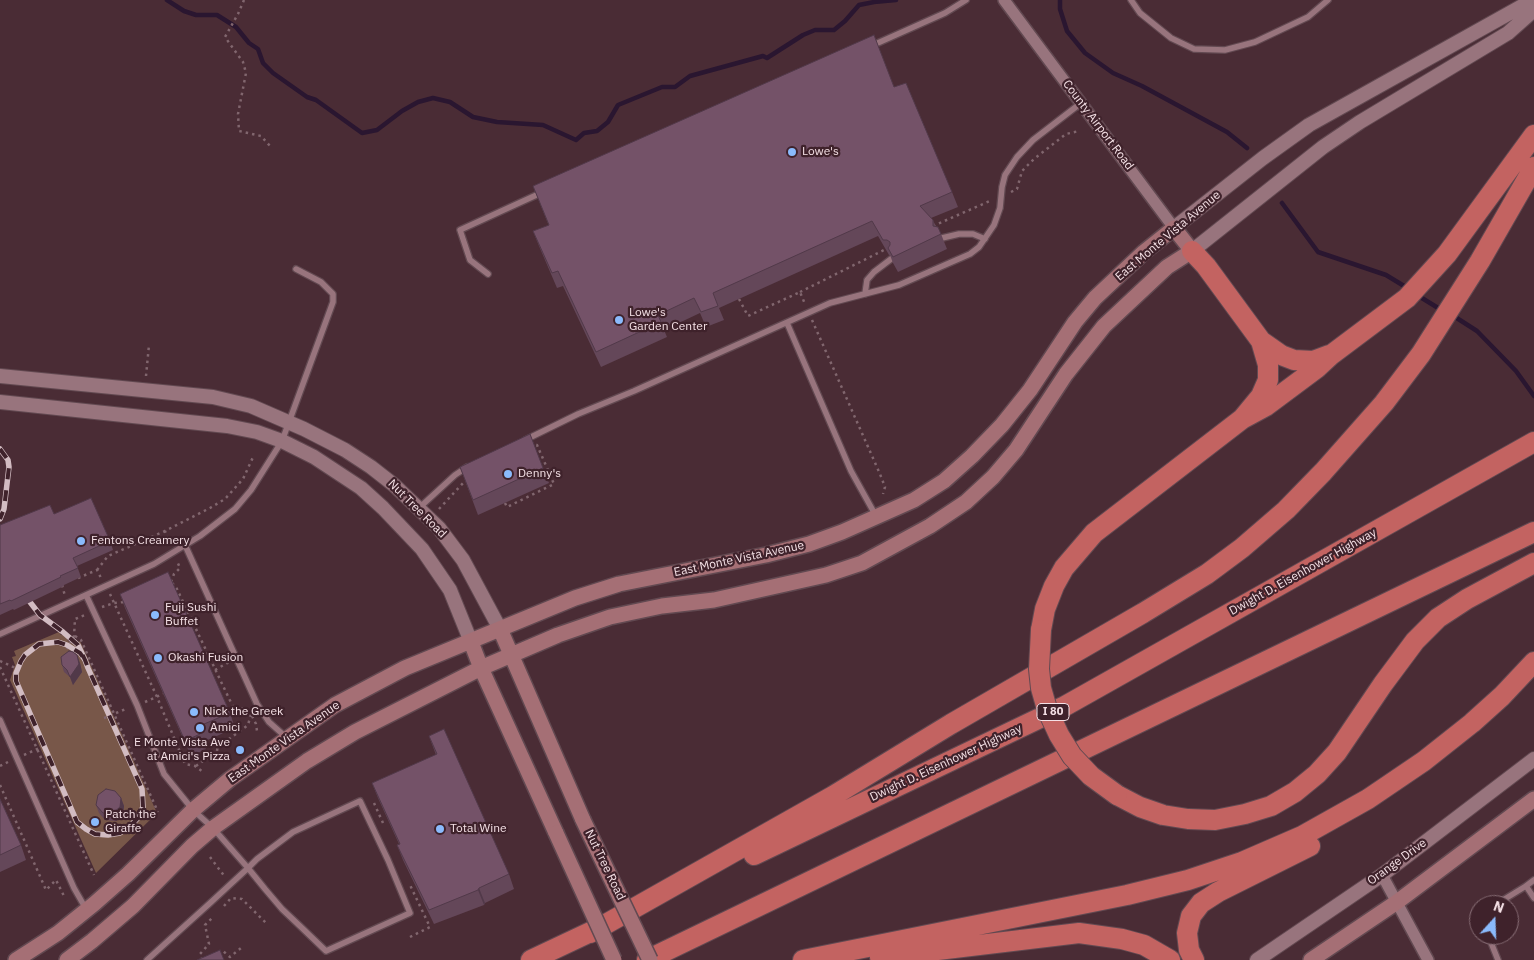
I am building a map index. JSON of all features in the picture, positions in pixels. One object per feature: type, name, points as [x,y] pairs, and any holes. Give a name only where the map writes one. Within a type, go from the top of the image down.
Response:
[{"type":"highway","points":[[1534,135],[1447,254],[1412,292],[1303,379],[1266,406],[1242,419],[1094,533],[1064,568],[1054,586],[1045,609],[1039,651],[1041,688],[1047,709],[1059,735],[1072,756],[1091,776],[1117,795],[1140,807],[1163,815],[1188,819],[1214,820],[1245,814],[1271,806],[1295,792],[1317,774],[1337,752],[1415,641],[1438,618],[1467,599],[1534,562]]},
{"type":"highway","points":[[590,933],[833,796],[951,724],[1143,613],[1207,574],[1242,548],[1286,510],[1323,472],[1384,403],[1420,354],[1480,261],[1534,167]]},
{"type":"highway","points":[[1192,251],[1206,266],[1261,342],[1268,365],[1268,380],[1261,396],[1242,419]]},
{"type":"highway","points":[[1261,342],[1281,355],[1294,360],[1313,361],[1331,355]]},
{"type":"highway","name":"Dwight D. Eisenhower Highway","points":[[531,960],[1065,706],[1534,442]]},
{"type":"highway","points":[[649,960],[1534,532]]},
{"type":"highway","points":[[803,960],[1127,895],[1188,880],[1242,862],[1302,836],[1368,799],[1424,760],[1472,723],[1502,696],[1534,662]]},
{"type":"highway","points":[[1194,960],[1189,950],[1187,932],[1191,916],[1201,903],[1218,892],[1310,847],[1364,816],[1416,779],[1454,744],[1472,723]]},
{"type":"highway","points":[[854,960],[1079,934],[1122,938],[1144,945],[1170,960]]},
{"type":"main road","name":"County Airport Road","points":[[1174,228],[1192,251]]},
{"type":"main road","name":"East Monte Vista Avenue","points":[[16,960],[58,933],[87,909],[128,874],[193,810],[230,779],[335,705],[405,668],[575,598],[619,584],[783,551],[842,532],[914,500],[944,481],[1002,425],[1030,390],[1075,322],[1095,298],[1144,252],[1174,228]]},
{"type":"main road","name":"East Monte Vista Avenue","points":[[67,960],[133,906],[192,846],[213,828],[307,761],[355,732],[481,668],[558,635],[610,618],[662,606],[714,600],[826,575],[862,563],[930,526],[966,502],[993,477],[1016,450],[1066,374],[1104,326],[1167,267],[1192,251]]},
{"type":"main road","name":"Nut Tree Road","points":[[500,630],[583,820],[649,960]]},
{"type":"main road","name":"Nut Tree Road","points":[[471,642],[481,668],[614,960]]},
{"type":"main road","points":[[1311,960],[1397,902],[1534,799]]},
{"type":"street","name":"County Airport Road","points":[[1004,0],[1082,102],[1174,228]]},
{"type":"street","name":"East Monte Vista Avenue","points":[[1174,228],[1263,158],[1309,125],[1533,0]]},
{"type":"street","name":"East Monte Vista Avenue","points":[[1192,251],[1323,147],[1360,122],[1508,33],[1534,10]]},
{"type":"street","name":"Nut Tree Road","points":[[0,376],[213,397],[252,406],[290,422],[345,450],[371,466],[419,508],[439,528],[463,560],[500,630]]},
{"type":"street","name":"Nut Tree Road","points":[[0,402],[228,426],[257,432],[282,441],[337,471],[361,488],[404,529],[422,549],[450,590],[471,642]]},
{"type":"street","name":"Orange Drive","points":[[1257,960],[1382,875],[1534,759]]},
{"type":"street","points":[[1382,875],[1428,960]]},
{"type":"lane","points":[[867,47],[945,13],[966,0]]},
{"type":"lane","points":[[1131,0],[1140,13],[1171,38],[1194,49],[1226,50],[1255,42],[1308,17],[1328,0]]},
{"type":"lane","points":[[519,442],[830,303],[899,285],[970,254],[979,247],[994,225],[1000,208],[1006,175],[1017,157],[1032,140],[1082,102]]},
{"type":"lane","points":[[488,274],[470,260],[460,230],[548,190]]},
{"type":"lane","points":[[942,238],[959,234],[973,234],[985,239]]},
{"type":"lane","points":[[864,294],[866,280],[891,259]]},
{"type":"lane","points":[[0,634],[154,564],[200,536],[235,509],[251,490],[282,441],[333,302],[333,294],[322,282],[296,269]]},
{"type":"lane","points":[[787,323],[851,471],[876,516]]},
{"type":"lane","points":[[419,508],[455,475],[471,465]]},
{"type":"lane","points":[[185,545],[257,704],[269,722],[288,738]]},
{"type":"lane","points":[[86,595],[137,705],[164,774],[193,810],[213,828],[248,868],[282,909],[326,951],[410,913],[388,860],[360,801],[293,832],[257,859],[248,868],[147,960]]},
{"type":"lane","points":[[0,720],[74,888],[87,909]]},
{"type":"lane","points":[[1511,895],[1534,880]]},
{"type":"lane","points":[[1526,886],[1534,898]]},
{"type":"lane","points":[[1492,945],[1498,960]]},
{"type":"path","points":[[244,0],[225,37],[243,62],[246,73],[238,114],[239,131],[261,136],[270,146]]},
{"type":"path","points":[[925,230],[1017,189],[1022,171],[1034,159],[1066,134],[1079,131]]},
{"type":"path","points":[[739,299],[748,316],[892,246]]},
{"type":"path","points":[[800,292],[880,474],[885,487],[883,494]]},
{"type":"path","points":[[146,390],[149,345]]},
{"type":"path","points":[[505,503],[507,507],[554,484],[537,445],[528,448]]},
{"type":"path","points":[[438,510],[467,479]]},
{"type":"path","points":[[97,570],[108,556],[165,531]]},
{"type":"path","points":[[171,582],[176,587],[213,671],[235,712],[246,706],[256,724],[257,731]]},
{"type":"path","points":[[67,649],[74,636],[75,619],[114,603],[185,764],[195,766],[203,772]]},
{"type":"path","points":[[74,636],[81,640],[158,812]]},
{"type":"path","points":[[213,671],[236,657]]},
{"type":"path","points":[[0,661],[20,670]]},
{"type":"path","points":[[0,667],[94,875]]},
{"type":"path","points":[[195,766],[217,751],[218,744],[225,742],[248,725],[251,714]]},
{"type":"path","points":[[0,785],[46,890],[56,880],[65,898]]},
{"type":"path","points":[[210,857],[225,876]]},
{"type":"path","points":[[238,895],[266,923]]},
{"type":"path","points":[[224,906],[231,898],[242,899]]},
{"type":"path","points":[[210,957],[202,960],[200,954],[210,944],[205,925],[212,918]]},
{"type":"path","points":[[216,954],[223,951],[230,957],[241,948]]},
{"type":"shaded area","points":[[59,632],[61,635],[65,634],[68,641],[75,645],[80,641],[157,813],[96,873],[10,680],[15,665],[12,657],[16,656],[14,651]]},
{"type":"building","name":"Lowe's","points":[[874,35],[894,87],[906,83],[952,192],[920,206],[933,220],[933,226],[938,227],[941,234],[893,257],[888,248],[890,242],[883,240],[872,221],[713,293],[718,306],[701,312],[694,298],[658,315],[661,322],[596,352],[558,271],[552,273],[533,231],[549,225],[533,186]]},
{"type":"building","points":[[530,434],[543,468],[473,500],[460,467]]},
{"type":"building","points":[[91,498],[110,541],[73,558],[78,568],[11,601],[0,604],[0,525],[50,505],[54,514]]},
{"type":"building","points":[[168,572],[230,713],[197,727],[200,734],[185,741],[120,594]]},
{"type":"building","points":[[69,651],[77,655],[79,664],[70,677],[62,665],[61,657]]},
{"type":"building","name":"Total Wine","points":[[444,729],[509,874],[478,890],[429,910],[397,845],[400,844],[372,783],[437,754],[429,736]]},
{"type":"building","points":[[106,789],[115,791],[121,798],[120,807],[113,813],[103,813],[96,805],[98,795]]},
{"type":"building","points":[[0,799],[21,845],[0,855]]},
{"type":"building","points":[[220,950],[224,960],[197,960]]},
{"type":"waterway","points":[[167,0],[184,11],[196,15],[217,15],[236,27],[249,43],[258,49],[263,63],[273,73],[307,97],[316,100],[362,133],[377,130],[402,111],[418,102],[433,98],[450,102],[473,117],[497,122],[543,125],[576,140],[584,133],[597,131],[608,122],[618,105],[662,87],[675,87],[690,76],[763,56],[767,58],[803,35],[815,30],[834,30],[859,5],[896,0]]},
{"type":"waterway","points":[[1060,0],[1060,9],[1067,31],[1085,53],[1113,73],[1142,86],[1227,132],[1247,148]]},
{"type":"waterway","points":[[1282,203],[1318,252],[1386,275],[1409,289]]},
{"type":"waterway","points":[[1417,295],[1443,311]]},
{"type":"waterway","points":[[1452,315],[1477,331],[1516,371],[1534,396]]},
{"type":"railway","points":[[0,449],[8,460],[9,467],[4,509],[0,519]]},
{"type":"railway","points":[[25,591],[30,602],[40,615],[78,645],[85,660],[142,789],[143,807],[137,819],[120,833],[108,835],[95,834],[77,822],[16,681],[16,673],[21,661],[25,655],[39,644],[58,642],[67,645],[80,653],[85,660]]},
{"type":"place","name":"Lowe's","points":[[792,152]]},
{"type":"place","name":"Lowe's Garden Center","points":[[619,320]]},
{"type":"place","name":"Denny's","points":[[508,474]]},
{"type":"place","name":"Fentons Creamery","points":[[81,541]]},
{"type":"place","name":"Fuji Sushi Buffet","points":[[155,615]]},
{"type":"place","name":"Okashi Fusion","points":[[158,658]]},
{"type":"place","name":"Nick the Greek","points":[[194,712]]},
{"type":"place","name":"Amici","points":[[200,728]]},
{"type":"place","name":"E Monte Vista Ave at Amici's Pizza","points":[[240,750]]},
{"type":"place","name":"Patch the Giraffe","points":[[95,822]]},
{"type":"place","name":"Total Wine","points":[[440,829]]}]
